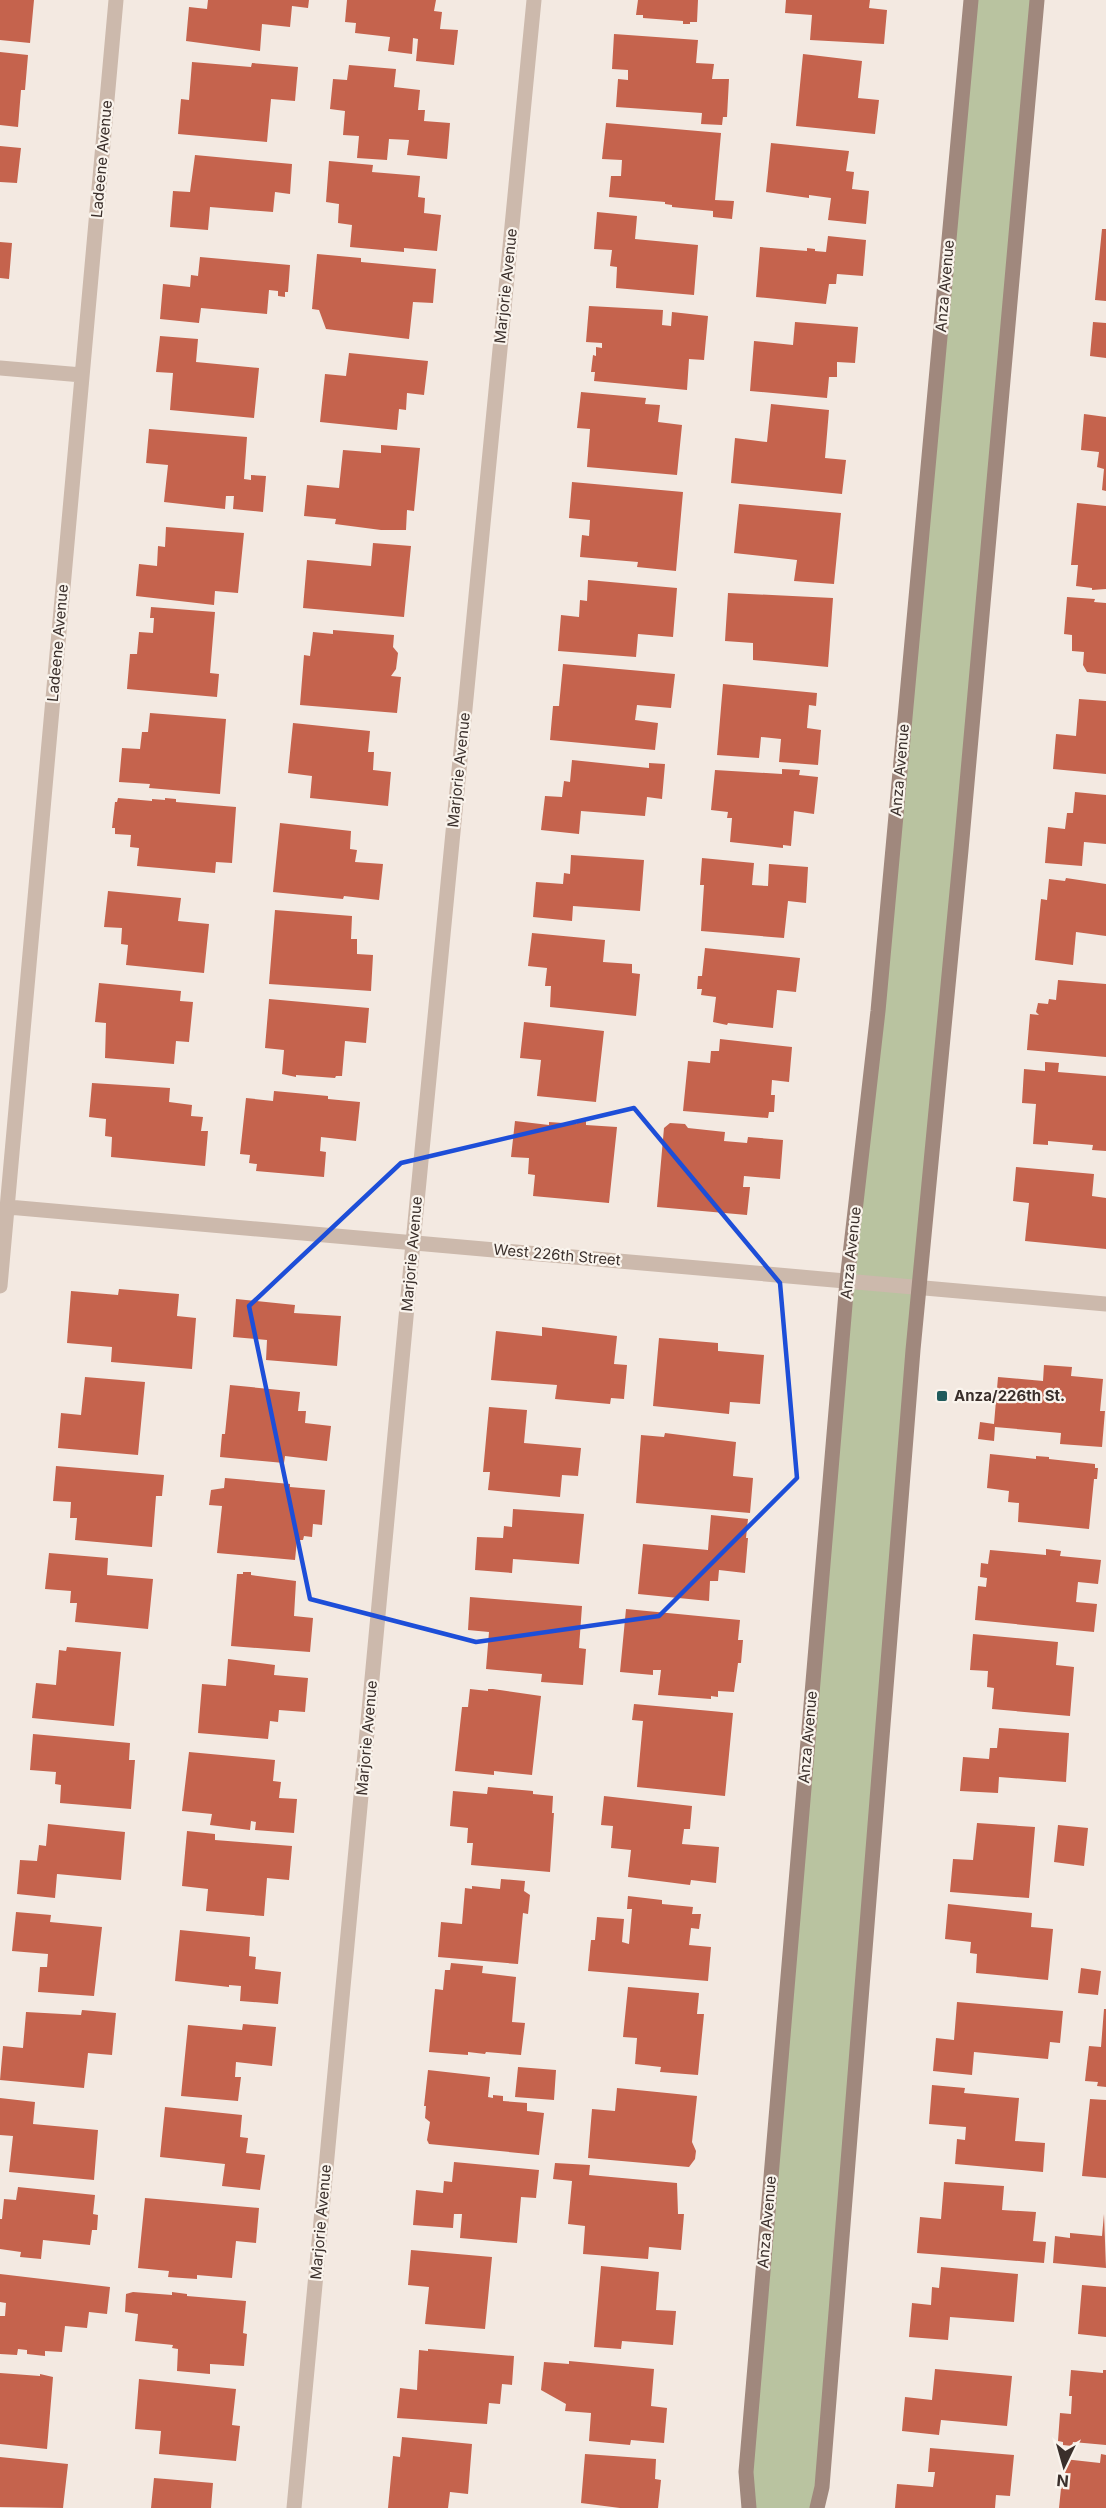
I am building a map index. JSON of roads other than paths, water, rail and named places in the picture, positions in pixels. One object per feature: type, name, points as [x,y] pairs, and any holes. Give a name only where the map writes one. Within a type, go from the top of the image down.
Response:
[{"type":"main road","name":"Anza Avenue","points":[[749,2508],[746,2472],[847,1281],[879,999],[971,0]]},
{"type":"main road","points":[[817,2508],[822,2487],[919,1287],[960,862],[1037,0]]},
{"type":"street","name":"Ladeene Avenue","points":[[0,1286],[116,0]]},
{"type":"street","name":"Marjorie Avenue","points":[[294,2508],[413,1243],[534,0]]},
{"type":"street","points":[[0,368],[82,375]]},
{"type":"street","name":"West 226th Street","points":[[8,1207],[1106,1304]]},
{"type":"place","name":"Anza/226th St.","points":[[942,1396]]}]
